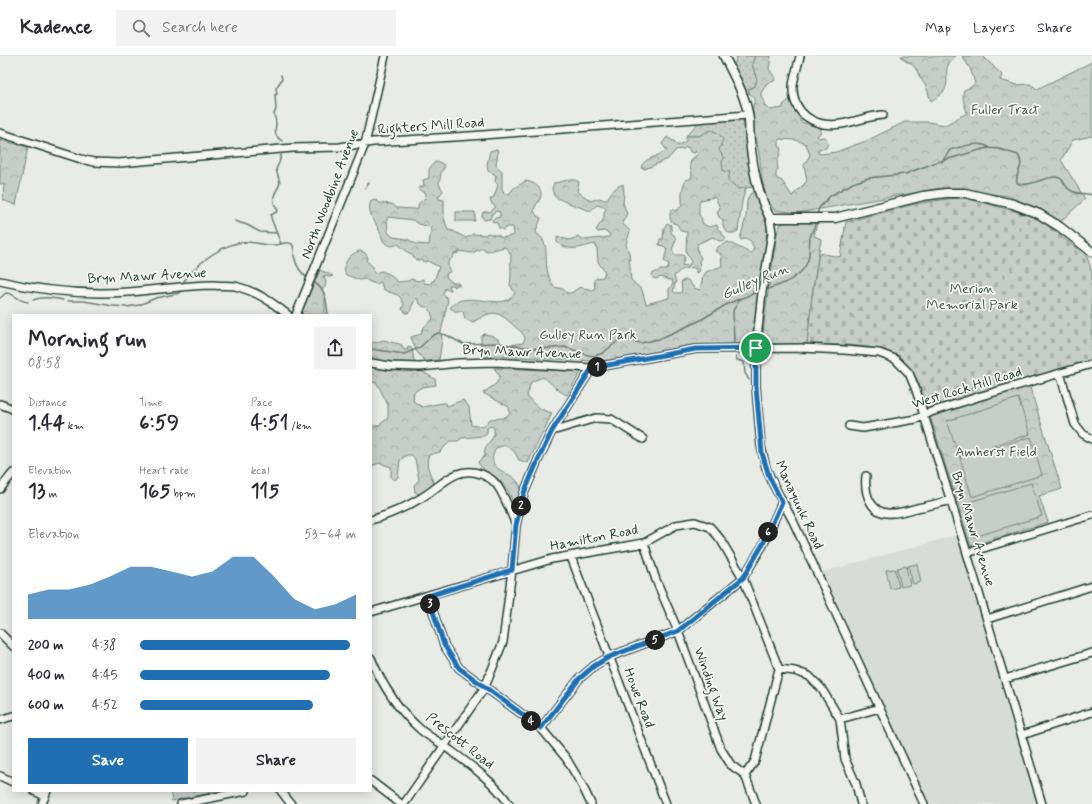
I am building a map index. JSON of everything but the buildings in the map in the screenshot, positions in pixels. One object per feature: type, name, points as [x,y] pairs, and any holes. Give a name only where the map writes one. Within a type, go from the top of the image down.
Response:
[{"type":"main road","points":[[725,56],[742,95],[748,115],[753,170],[763,203],[770,218],[816,219],[842,217],[923,196],[946,193],[965,193],[1013,204],[1039,214],[1062,229],[1092,252]]},
{"type":"street","name":"North Woodbine Avenue","points":[[296,314],[365,144],[385,56]]},
{"type":"street","points":[[800,56],[793,88],[795,99],[805,117],[817,123],[832,125],[847,123],[869,116],[883,115]]},
{"type":"street","name":"Righters Mill Road","points":[[0,133],[82,159],[107,163],[293,148],[330,148],[374,142],[748,115]]},
{"type":"street","name":"Manayunk Road","points":[[770,218],[772,233],[762,291],[756,348],[756,387],[762,453],[769,476],[796,528],[924,804]]},
{"type":"street","name":"Bryn Mawr Avenue","points":[[0,281],[30,288],[72,292],[129,292],[201,285],[234,286],[259,295],[270,301],[287,314]]},
{"type":"street","name":"Bryn Mawr Avenue","points":[[372,363],[390,366],[420,367],[459,363],[495,362],[592,368],[696,349],[756,348],[844,350],[872,352],[890,357],[909,373],[916,390],[987,618],[1042,804]]},
{"type":"street","name":"West Rock Hill Road","points":[[849,426],[856,428],[871,427],[916,419],[981,396],[1092,364]]},
{"type":"street","points":[[372,782],[403,804],[485,687],[503,642],[516,525],[524,493],[552,431],[592,368]]},
{"type":"street","points":[[1060,374],[1076,424],[1083,434],[1092,440]]},
{"type":"street","points":[[0,404],[12,408]]},
{"type":"street","points":[[552,431],[596,418],[611,419],[643,439]]},
{"type":"street","points":[[372,520],[400,510],[423,497],[448,479],[460,473],[472,471],[495,482],[516,525]]},
{"type":"street","points":[[0,489],[12,474]]},
{"type":"street","points":[[866,476],[866,493],[870,502],[876,509],[886,513],[896,513],[951,500]]},
{"type":"street","points":[[541,728],[579,679],[594,666],[609,657],[678,631],[743,578],[763,544],[782,502]]},
{"type":"street","points":[[967,553],[1092,515]]},
{"type":"street","name":"Hamilton Road","points":[[372,612],[552,559],[571,557],[644,543],[676,525],[695,522],[710,527],[721,540],[743,578],[780,669]]},
{"type":"street","name":"Winding Way","points":[[644,543],[656,580],[678,631],[721,749],[731,765],[745,775]]},
{"type":"street","name":"Howe Road","points":[[571,557],[666,804]]},
{"type":"street","points":[[987,618],[1092,586]]},
{"type":"street","points":[[428,596],[444,645],[459,668],[541,728],[566,758],[591,804]]},
{"type":"street","points":[[0,633],[12,645]]},
{"type":"street","points":[[1005,679],[1092,653]]},
{"type":"street","name":"Prescott Road","points":[[372,660],[379,677],[395,702],[421,730],[492,783],[509,804]]},
{"type":"street","points":[[756,804],[745,775],[755,761],[780,669],[795,671],[808,676],[821,688],[840,719],[845,759],[856,784],[861,804]]},
{"type":"street","points":[[840,719],[880,708]]},
{"type":"street","points":[[1022,735],[1092,712]]},
{"type":"street","points":[[0,720],[12,716]]},
{"type":"street","points":[[0,776],[12,782]]},
{"type":"street","points":[[181,804],[209,801],[242,792]]},
{"type":"street","points":[[282,792],[290,804]]},
{"type":"street","points":[[42,804],[46,794]]},
{"type":"shaded area","points":[[957,535],[1011,719],[1039,804],[928,804],[823,572]]},
{"type":"green space","points":[[737,56],[755,56],[752,64],[757,80],[755,86],[749,89],[749,93],[746,96],[735,71],[735,61]]},
{"type":"green space","name":"Fuller Tract","points":[[755,56],[771,56],[769,69],[775,78],[774,81],[767,83],[761,93],[764,105],[769,110],[783,108],[783,105],[790,99],[801,122],[821,128],[821,132],[817,136],[819,138],[826,138],[828,144],[826,148],[818,150],[818,153],[821,154],[836,152],[866,141],[905,122],[928,122],[945,125],[967,113],[963,93],[964,90],[971,87],[975,83],[970,68],[962,56],[983,56],[1002,75],[1000,80],[1017,85],[1030,84],[1037,89],[1092,62],[1092,136],[1073,140],[1061,160],[1085,199],[1061,221],[1008,196],[942,188],[797,213],[774,210],[766,195],[762,180],[760,157],[753,122],[752,113],[754,97],[749,93],[749,89],[755,86],[757,80],[752,64]],"holes":[[[779,139],[796,140],[806,144],[810,155],[804,165],[807,181],[792,196],[782,181],[776,178],[776,173],[781,150]]]},
{"type":"green space","points":[[901,56],[956,56],[948,65],[947,82],[944,91],[931,101],[926,86],[916,69],[911,63],[905,61]]},
{"type":"green space","points":[[743,119],[754,187],[703,193],[699,136],[686,136],[699,122]]},
{"type":"green space","name":"Gulley Run Park","points":[[710,130],[718,133],[723,139],[719,150],[724,159],[722,161],[723,171],[730,172],[728,180],[738,189],[746,188],[742,201],[738,231],[734,233],[726,232],[723,220],[719,217],[717,212],[720,208],[714,197],[701,200],[699,203],[699,215],[703,224],[709,227],[717,225],[718,229],[726,238],[725,240],[719,241],[713,237],[697,244],[698,253],[701,258],[699,261],[699,272],[696,273],[696,269],[693,268],[679,271],[674,278],[676,281],[673,291],[675,293],[681,293],[681,282],[684,280],[688,280],[694,288],[700,290],[703,276],[706,272],[722,266],[721,254],[715,251],[718,247],[728,242],[752,253],[754,247],[752,242],[746,238],[742,240],[740,239],[746,217],[747,201],[750,194],[754,192],[767,225],[766,246],[760,281],[756,284],[752,294],[758,292],[753,334],[743,343],[689,346],[616,360],[594,361],[498,356],[482,357],[481,337],[484,334],[495,337],[503,346],[523,343],[525,338],[521,332],[506,319],[497,314],[489,314],[473,322],[465,319],[463,311],[455,311],[450,308],[461,300],[468,299],[499,302],[505,301],[510,299],[515,293],[510,285],[511,254],[505,247],[486,251],[482,248],[472,253],[459,251],[458,253],[454,254],[448,262],[448,268],[451,271],[447,273],[446,277],[453,283],[458,283],[460,285],[456,285],[455,287],[449,285],[451,290],[445,288],[443,293],[448,300],[441,332],[442,339],[439,360],[425,361],[417,352],[411,337],[421,334],[422,329],[433,319],[431,311],[418,302],[418,299],[416,298],[411,310],[406,313],[402,309],[404,304],[400,297],[383,289],[381,282],[376,284],[365,279],[360,280],[346,275],[345,267],[347,260],[353,254],[360,251],[365,253],[368,257],[366,260],[373,267],[374,273],[382,271],[391,275],[398,282],[408,281],[411,279],[418,281],[423,279],[424,283],[431,284],[432,281],[434,281],[439,267],[428,261],[425,262],[416,260],[398,244],[389,246],[384,242],[370,213],[370,205],[371,201],[375,200],[380,203],[392,204],[397,208],[417,210],[419,203],[425,198],[426,195],[426,193],[418,188],[424,186],[423,180],[429,178],[429,169],[435,162],[439,162],[444,165],[439,183],[443,191],[438,197],[439,199],[444,200],[444,218],[448,230],[466,238],[473,234],[486,235],[487,233],[498,235],[502,238],[514,235],[513,227],[507,227],[503,230],[499,228],[497,223],[493,222],[492,220],[494,218],[500,217],[500,212],[496,211],[492,214],[490,219],[484,220],[482,216],[483,212],[490,212],[496,207],[492,204],[490,199],[494,197],[498,185],[495,181],[496,175],[488,171],[487,165],[490,151],[497,149],[498,153],[496,166],[502,171],[502,189],[505,194],[509,194],[514,188],[526,181],[533,183],[540,189],[540,199],[534,211],[537,216],[541,218],[536,231],[545,245],[547,272],[554,287],[563,289],[567,293],[571,293],[580,287],[592,290],[595,288],[594,280],[603,277],[605,272],[598,262],[595,244],[580,248],[571,248],[557,242],[557,237],[569,240],[576,238],[577,236],[585,240],[609,237],[610,234],[604,231],[598,232],[596,230],[604,218],[604,212],[606,209],[604,207],[597,205],[590,211],[563,201],[554,196],[552,188],[554,183],[571,180],[577,181],[579,182],[577,191],[591,201],[599,198],[607,200],[613,190],[623,184],[623,203],[627,214],[622,223],[630,231],[626,244],[629,253],[631,280],[642,290],[646,304],[669,298],[669,289],[673,284],[672,280],[661,277],[656,279],[653,278],[652,274],[661,270],[667,270],[669,264],[664,261],[667,249],[664,246],[659,245],[660,239],[663,239],[664,228],[667,223],[671,225],[671,233],[676,239],[672,250],[675,255],[683,255],[685,258],[682,265],[684,266],[689,265],[691,262],[686,252],[687,232],[681,231],[677,224],[673,223],[670,219],[670,213],[672,209],[676,211],[681,206],[684,183],[686,180],[690,179],[692,175],[690,163],[698,152],[696,150],[695,153],[690,152],[689,148],[686,147],[676,150],[668,159],[645,169],[641,168],[642,164],[666,149],[662,144],[667,137],[678,146],[686,141],[686,136],[699,136]],"holes":[[[388,217],[413,220],[419,224],[431,227],[429,245],[416,244],[407,239],[393,237],[388,232]]]},
{"type":"green space","points":[[0,140],[28,147],[16,205],[3,200],[4,184],[0,184]]},
{"type":"green space","name":"Merion Memorial Park","points":[[962,197],[1037,217],[1087,257],[1092,272],[1092,360],[927,410],[917,379],[908,366],[898,356],[875,348],[807,344],[812,296],[819,253],[840,257],[846,222],[915,204]]},
{"type":"green space","points":[[456,212],[475,212],[475,221],[456,221]]},
{"type":"green space","points":[[787,222],[817,223],[814,236],[821,239],[812,296],[807,344],[762,344],[777,233],[780,225]]},
{"type":"green space","points":[[320,270],[333,276],[323,276],[326,281],[325,287],[322,290],[325,296],[325,314],[300,314]]},
{"type":"green space","points":[[383,340],[402,345],[403,349],[406,350],[408,350],[407,347],[409,346],[412,349],[415,366],[372,360],[372,343]]},
{"type":"green space","points":[[372,365],[390,369],[421,371],[435,379],[436,385],[422,387],[414,392],[413,401],[422,407],[440,403],[446,403],[447,406],[463,400],[469,407],[471,425],[483,427],[490,419],[503,418],[510,414],[509,407],[483,393],[496,384],[500,376],[494,368],[581,372],[567,395],[543,377],[531,382],[527,396],[538,407],[552,413],[528,463],[519,460],[514,451],[505,445],[496,448],[493,463],[497,468],[515,479],[519,484],[521,493],[516,510],[505,486],[482,468],[478,462],[485,456],[485,449],[493,438],[494,428],[491,426],[487,428],[487,434],[484,436],[462,438],[458,441],[450,441],[440,452],[429,455],[427,462],[428,470],[434,484],[420,495],[415,492],[414,485],[419,480],[415,459],[412,455],[407,455],[400,460],[398,477],[395,480],[391,478],[391,467],[380,463],[372,466],[372,426],[378,426],[388,418],[388,405],[377,383],[372,382]]},
{"type":"green space","name":"Amherst Field","points":[[1029,385],[1062,489],[1039,496],[1048,522],[971,546],[930,416]]},
{"type":"green space","points":[[1018,398],[1030,434],[959,457],[947,421]]},
{"type":"green space","points":[[1031,437],[1042,475],[972,497],[960,458]]},
{"type":"green space","points":[[1031,483],[1042,516],[974,537],[963,504]]},
{"type":"green space","points":[[917,564],[921,582],[913,584],[908,566]]},
{"type":"green space","points":[[906,566],[910,585],[901,587],[897,568]]},
{"type":"green space","points":[[895,569],[899,587],[890,589],[886,570]]},
{"type":"green space","points":[[170,792],[218,792],[172,801]]},
{"type":"waterway","points":[[281,75],[282,79],[276,88],[276,109],[274,114],[276,134],[282,141]]},
{"type":"waterway","points":[[942,162],[950,150],[976,144],[990,148]]},
{"type":"waterway","name":"Gulley Run","points":[[817,215],[819,208],[830,196],[853,183],[868,178],[905,174],[934,163],[987,148],[999,149],[1018,155],[1021,163],[1017,176],[1017,183],[1026,184],[1051,177],[1058,177],[1061,178],[1073,192],[1092,195]]},
{"type":"waterway","points":[[281,155],[276,169],[280,183],[274,194],[274,204],[278,211],[271,215],[281,244]]},
{"type":"waterway","points":[[365,188],[369,183]]},
{"type":"waterway","points":[[235,221],[260,232],[276,233]]},
{"type":"waterway","name":"Gulley Run","points":[[764,290],[790,280],[805,266],[809,257],[810,241],[816,221]]},
{"type":"waterway","name":"Gulley Run","points":[[184,281],[196,267],[220,250],[238,243],[247,242],[271,245],[286,243],[292,244],[294,248],[294,256],[298,266],[301,272],[309,279]]},
{"type":"waterway","name":"Gulley Run","points":[[312,281],[321,288],[325,295],[328,314]]},
{"type":"waterway","name":"Gulley Run","points":[[372,349],[404,354],[419,348],[432,336],[438,333],[446,335],[463,344],[496,343],[540,349],[565,347],[594,356],[603,353],[619,340],[641,343],[659,339],[699,321],[729,303],[760,291]]},
{"type":"waterway","name":"Gulley Run","points":[[0,298],[6,293],[9,293],[22,301],[28,302]]},
{"type":"waterway","name":"Gulley Run","points":[[67,301],[84,301],[127,307],[139,305],[156,298],[180,293]]},
{"type":"waterway","name":"Gulley Run","points":[[33,300],[44,298],[63,300]]},
{"type":"waterway","points":[[734,342],[733,311],[740,298]]},
{"type":"waterway","points":[[736,356],[737,360],[744,362],[745,373],[749,380]]},
{"type":"route","points":[[756,348],[756,387],[762,453],[769,476],[782,502],[763,544],[743,578],[678,631],[609,657],[594,666],[579,679],[541,728],[459,668],[444,645],[428,596],[512,570],[516,525],[524,493],[552,431],[592,368],[696,349],[756,348]]}]
